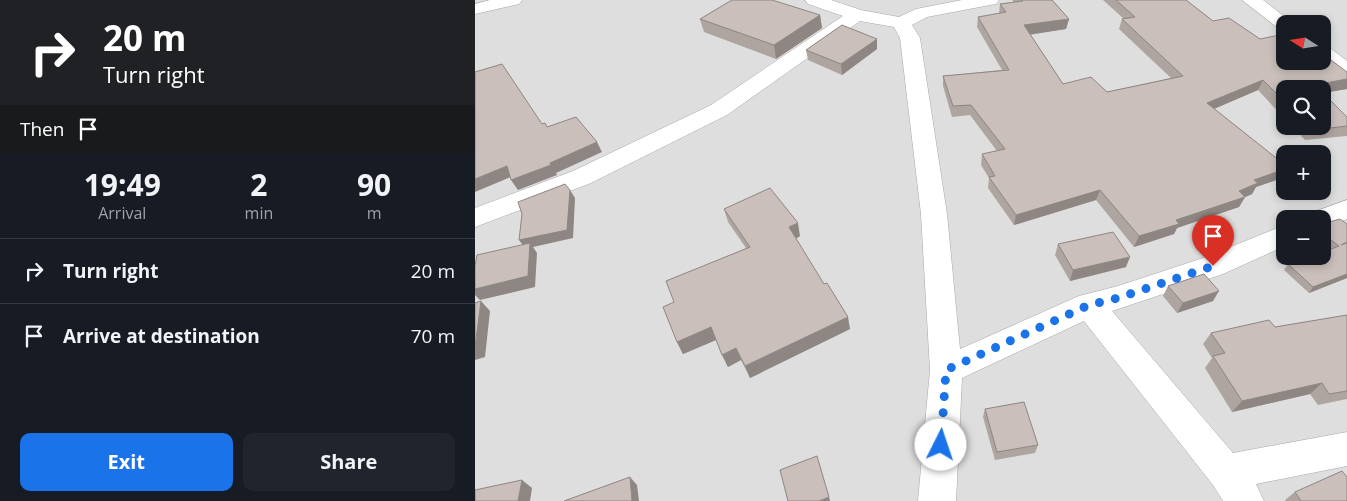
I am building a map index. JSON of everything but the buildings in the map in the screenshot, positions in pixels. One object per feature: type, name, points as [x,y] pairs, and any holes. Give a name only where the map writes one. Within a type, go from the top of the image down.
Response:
[{"type":"street","points":[[475,9],[513,0]]},
{"type":"street","points":[[814,0],[857,15],[901,23],[922,13],[954,3],[990,0]]},
{"type":"street","points":[[1251,0],[1276,18]]},
{"type":"street","points":[[477,219],[582,177],[719,110],[857,15]]},
{"type":"street","points":[[901,23],[910,38],[934,214],[946,370],[937,501]]},
{"type":"street","points":[[1331,58],[1347,71]]},
{"type":"street","points":[[1331,216],[1347,209]]},
{"type":"street","points":[[946,370],[1089,305],[1118,298],[1213,266],[1276,239]]},
{"type":"street","points":[[1089,305],[1226,472],[1245,501]]},
{"type":"street","points":[[1226,472],[1347,449]]},
{"type":"shaded area","points":[[475,0],[1347,0],[1347,501],[475,501]]},
{"type":"route","points":[[941,445],[946,370],[1089,305],[1118,298],[1213,266]]}]
